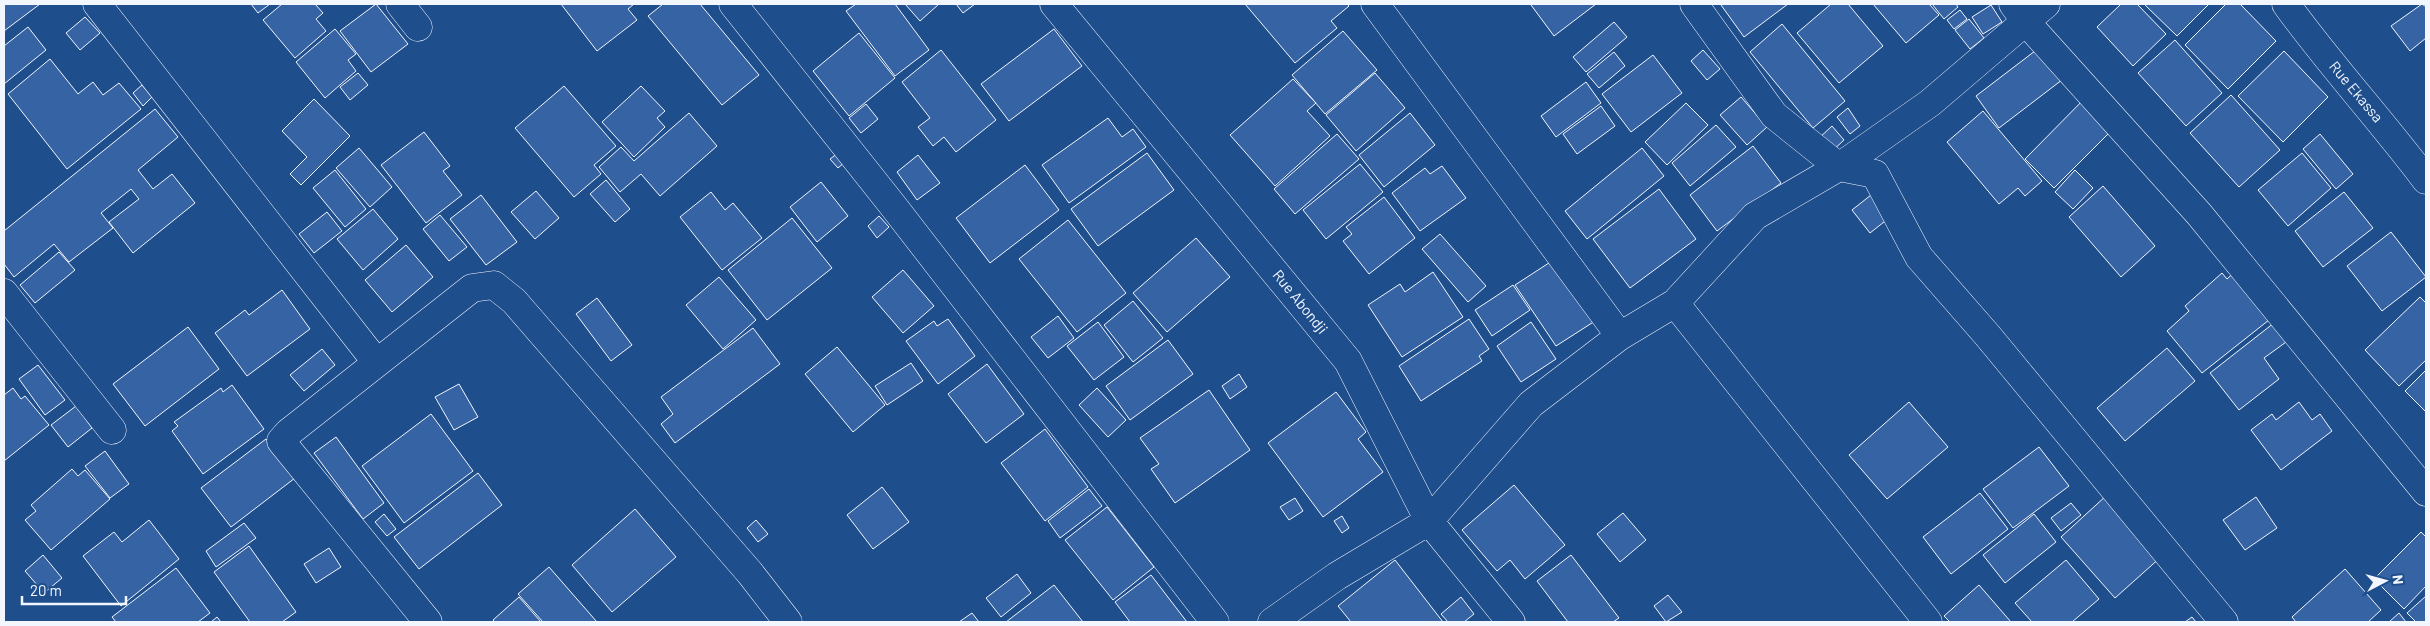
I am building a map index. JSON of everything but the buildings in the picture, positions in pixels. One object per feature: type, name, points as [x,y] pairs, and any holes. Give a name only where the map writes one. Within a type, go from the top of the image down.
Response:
[{"type":"street","points":[[96,4],[377,363]]},
{"type":"street","points":[[400,4],[418,27]]},
{"type":"street","points":[[733,4],[900,215],[1215,622]]},
{"type":"street","name":"Rue Abondji","points":[[1054,4],[1348,361],[1429,521],[1511,622]]},
{"type":"street","points":[[1375,4],[1620,336]]},
{"type":"street","points":[[1694,4],[1774,115],[1839,167],[1875,174],[1919,257],[1988,336],[2224,622]]},
{"type":"street","points":[[1272,622],[1337,576],[1429,521],[1531,404],[1620,336],[1675,303],[1756,216],[1839,167],[1930,103],[2020,13],[2046,4]]},
{"type":"street","name":"Rue Ekassa","points":[[2286,4],[2315,44],[2387,129],[2426,180]]},
{"type":"street","points":[[2020,13],[2199,214],[2426,492]]},
{"type":"street","points":[[428,622],[281,441],[472,288],[494,285],[514,301],[750,573],[788,622]]},
{"type":"street","points":[[4,293],[112,430]]},
{"type":"street","points":[[1675,303],[1928,622]]}]
